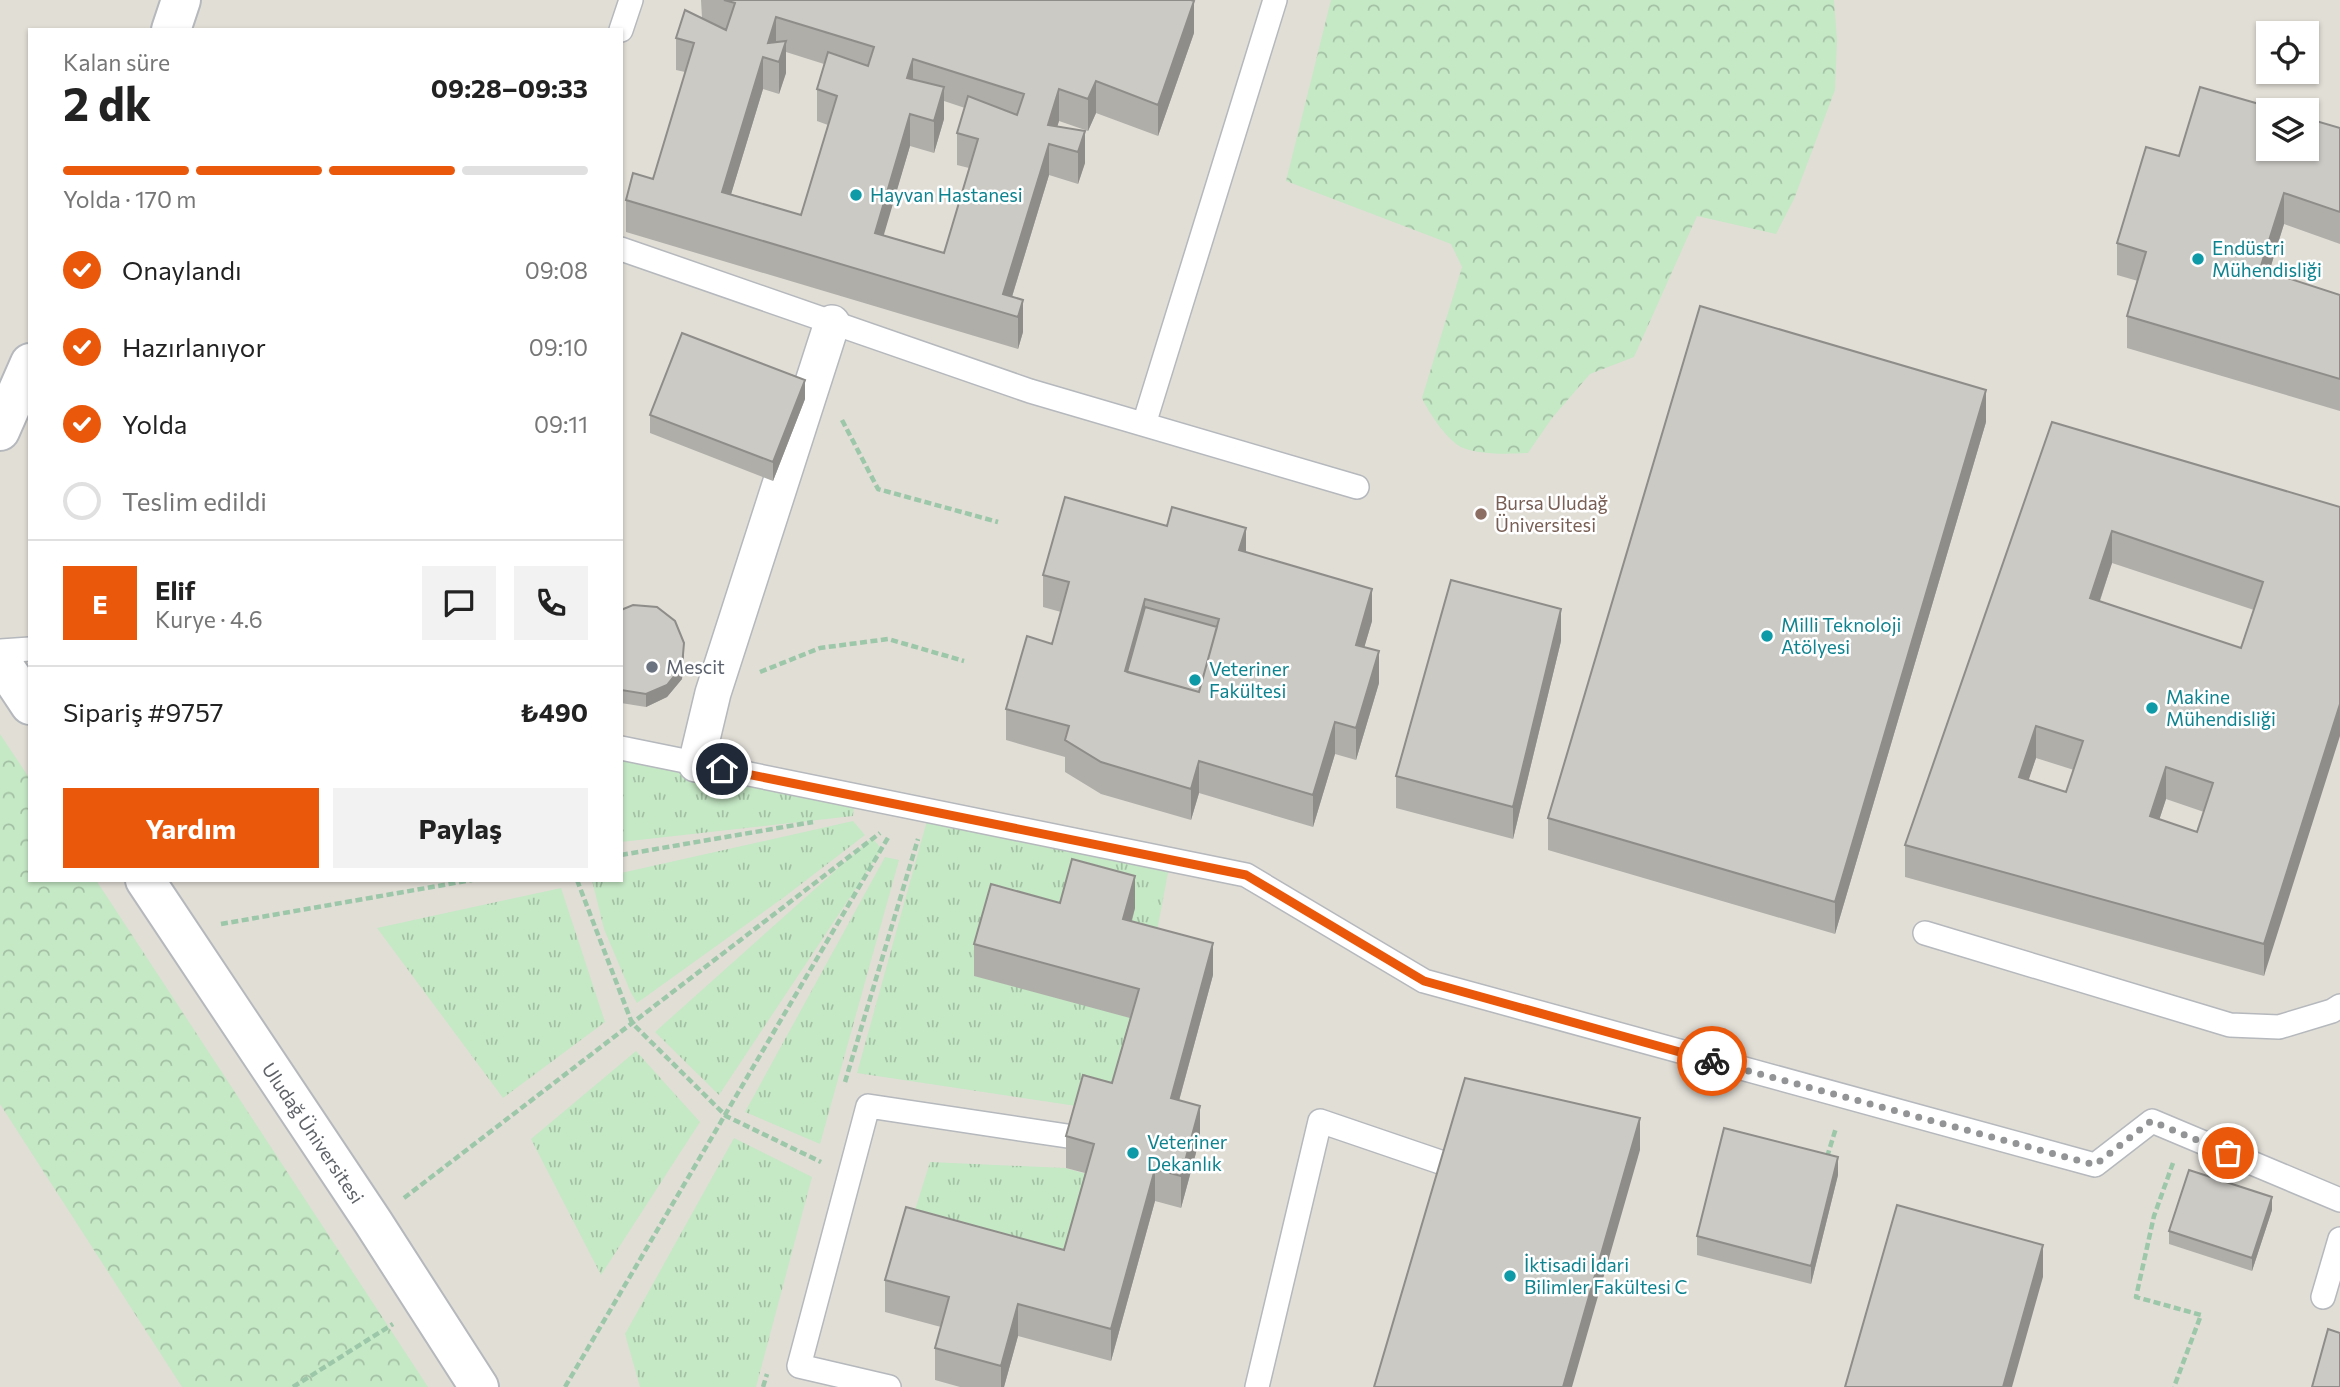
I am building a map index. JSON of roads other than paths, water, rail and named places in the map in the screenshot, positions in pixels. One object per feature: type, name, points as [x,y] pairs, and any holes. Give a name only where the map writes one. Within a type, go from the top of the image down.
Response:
[{"type":"street","points":[[172,28],[181,0]]},
{"type":"street","points":[[696,764],[713,693],[832,323]]},
{"type":"street","points":[[0,431],[28,368]]},
{"type":"street","points":[[0,660],[28,702]]},
{"type":"street","name":"Uludağ Üniversitesi","points":[[146,882],[373,1222],[478,1387]]},
{"type":"lane","points":[[622,28],[631,0]]},
{"type":"lane","points":[[1144,424],[1275,0]]},
{"type":"lane","points":[[623,250],[1030,391],[1357,487]]},
{"type":"lane","points":[[0,651],[28,649]]},
{"type":"lane","points":[[623,748],[1246,875],[1424,981],[2095,1165],[2151,1121],[2340,1200]]},
{"type":"lane","points":[[1925,933],[2230,1025],[2279,1027],[2332,1011],[2340,1006]]},
{"type":"lane","points":[[888,1387],[858,1384],[799,1366],[868,1106],[1074,1137]]},
{"type":"lane","points":[[1257,1387],[1320,1121],[1449,1166]]},
{"type":"lane","points":[[2323,1297],[2340,1239]]},
{"type":"place","name":"Hayvan Hastanesi","points":[[856,195]]},
{"type":"place","name":"Endüstri Mühendisliği","points":[[2198,259]]},
{"type":"place","name":"Bursa Uludağ Üniversitesi","points":[[1481,514]]},
{"type":"place","name":"Milli Teknoloji Atölyesi","points":[[1767,636]]},
{"type":"place","name":"Mescit","points":[[652,667]]},
{"type":"place","name":"Veteriner Fakültesi","points":[[1195,680]]},
{"type":"place","name":"Makine Mühendisliği","points":[[2152,708]]},
{"type":"place","name":"Veteriner Dekanlık","points":[[1133,1153]]},
{"type":"place","name":"İktisadi İdari Bilimler Fakültesi C","points":[[1510,1276]]}]
